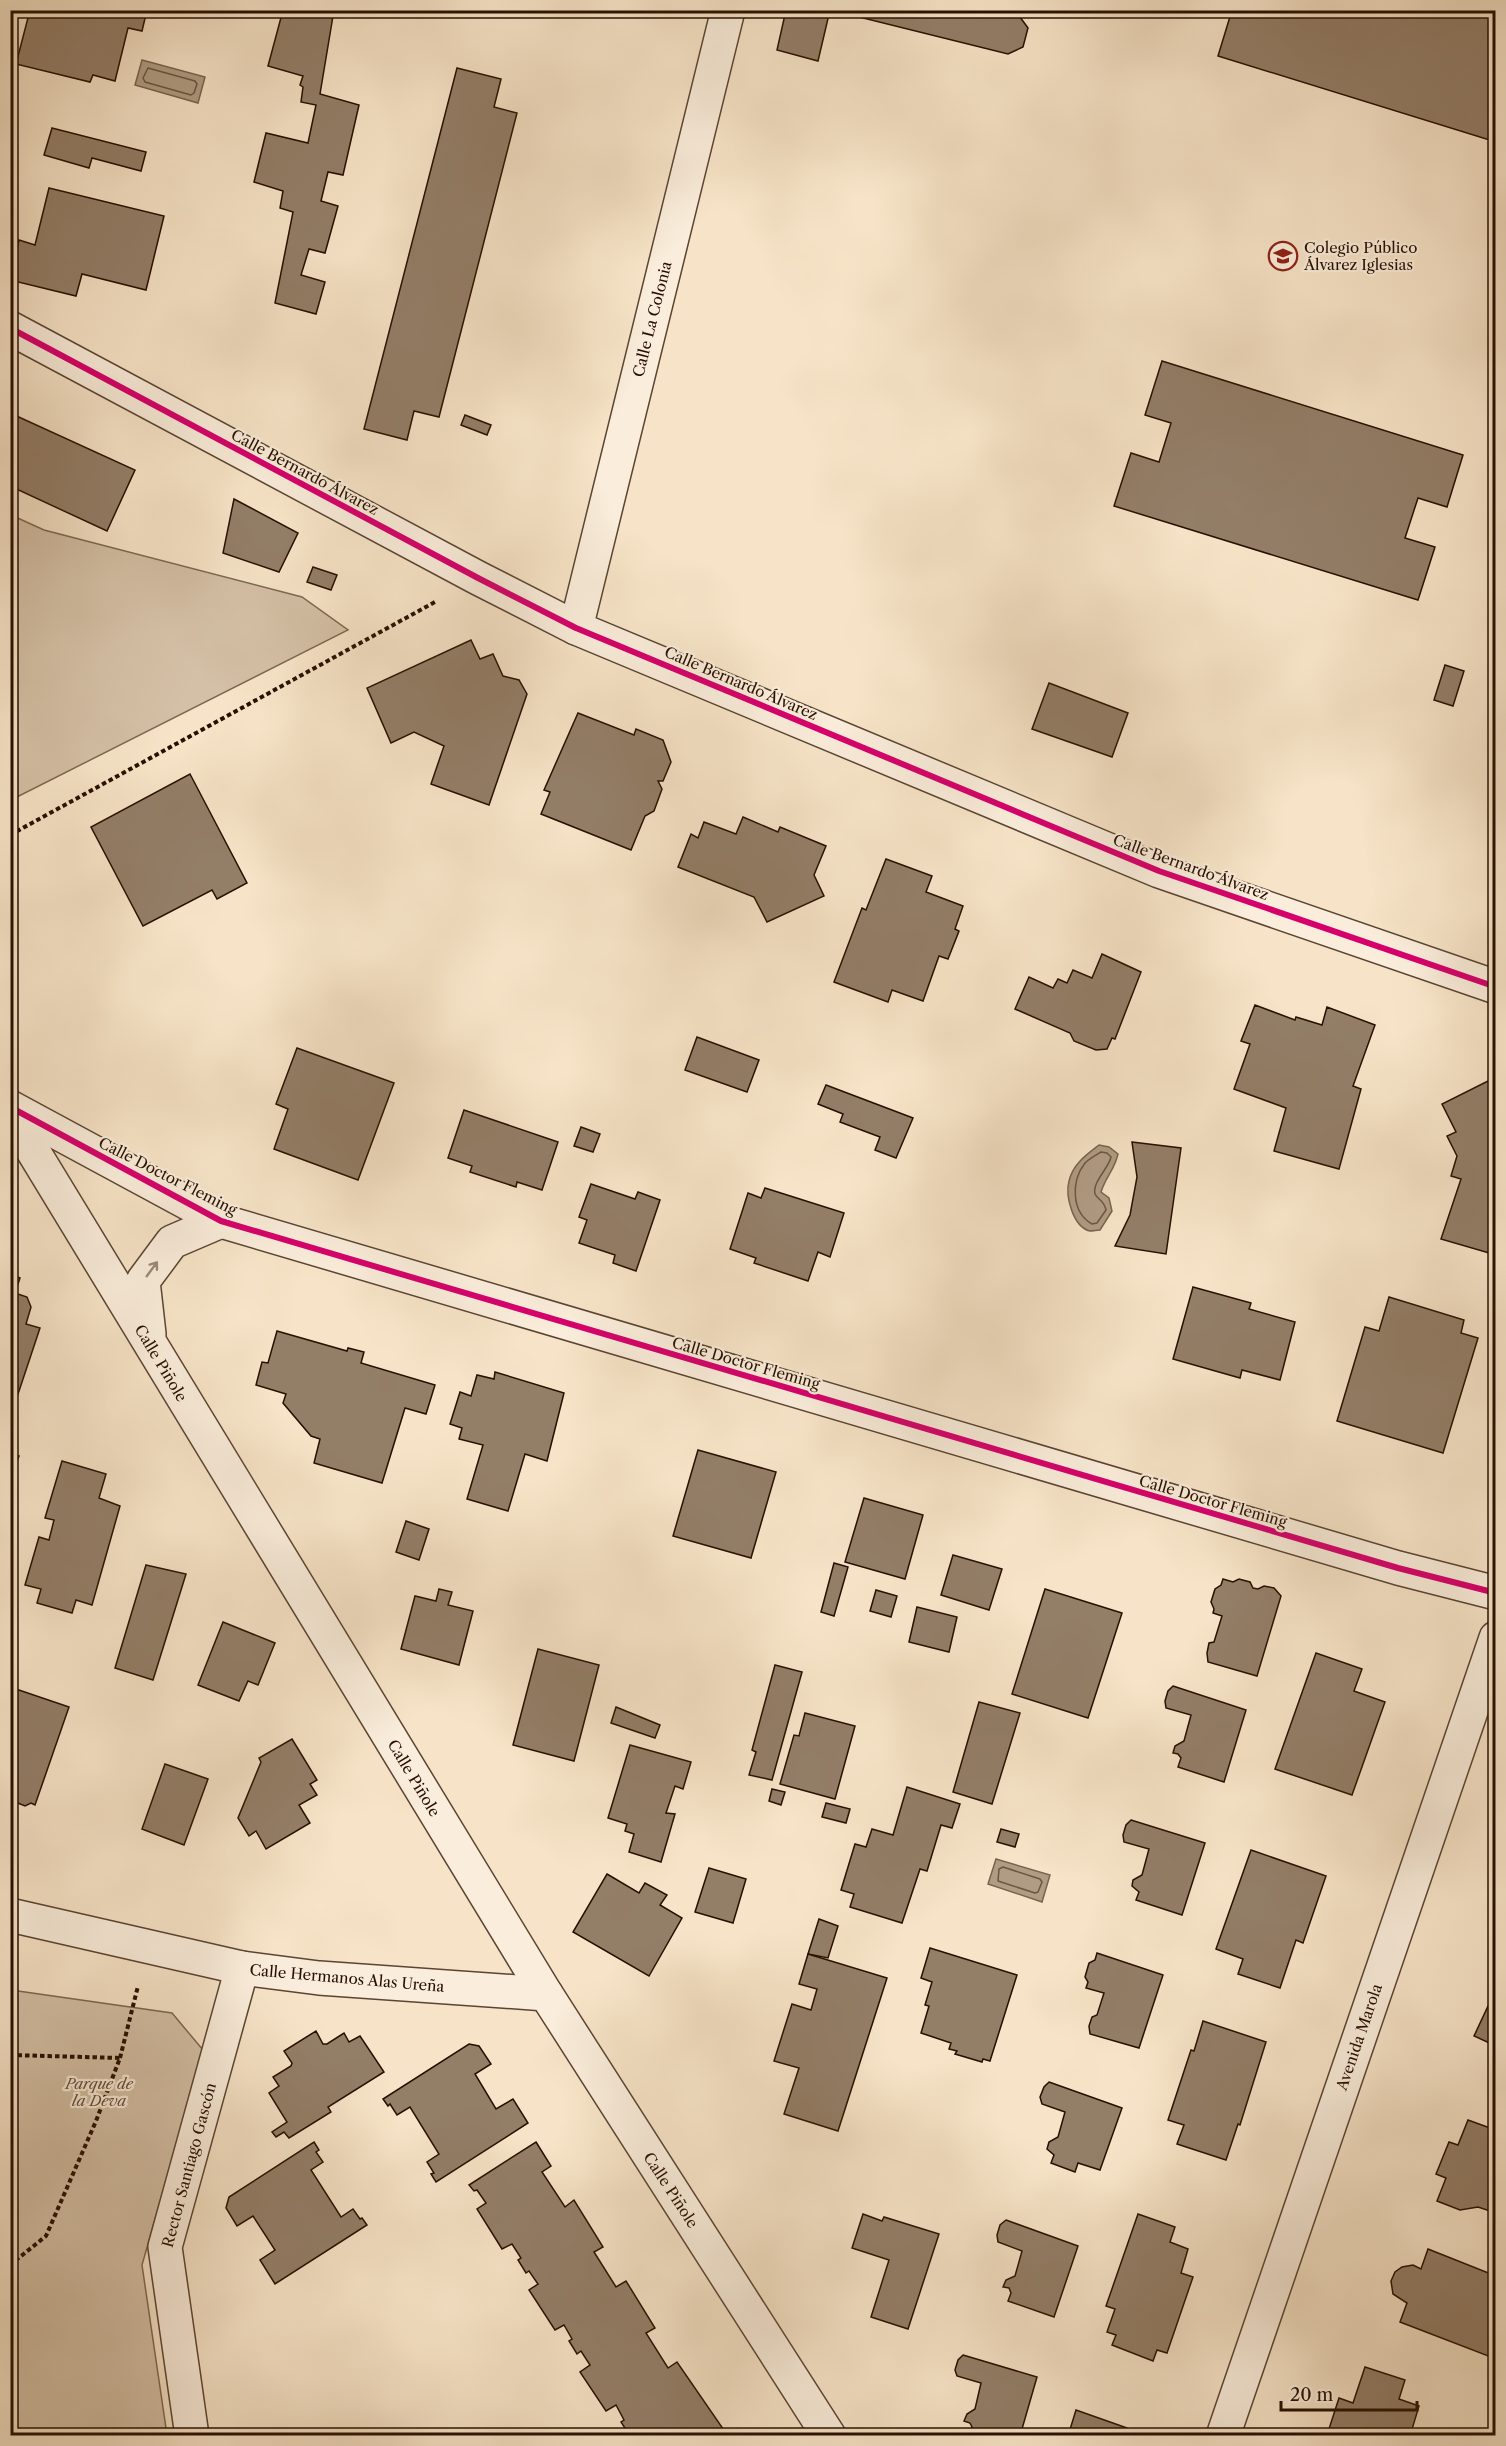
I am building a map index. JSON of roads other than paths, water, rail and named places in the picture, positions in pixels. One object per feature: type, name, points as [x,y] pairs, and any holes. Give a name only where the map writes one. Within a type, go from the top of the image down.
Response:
[{"type":"street","name":"Calle La Colonia","points":[[576,628],[728,10]]},
{"type":"street","name":"Calle Bernardo Álvarez","points":[[10,328],[576,628],[1159,871],[1496,987]]},
{"type":"street","name":"Calle Doctor Fleming","points":[[10,1107],[221,1221],[1387,1565],[1496,1593]]},
{"type":"street","name":"Calle Piñole","points":[[10,1113],[546,1994],[829,2436]]},
{"type":"street","points":[[151,1345],[143,1281],[172,1242],[221,1221]]},
{"type":"street","name":"Avenida Marola","points":[[1223,2436],[1496,1638]]},
{"type":"street","name":"Calle Hermanos Alas Ureña","points":[[10,1915],[242,1968],[319,1978],[546,1994]]},
{"type":"street","name":"Rector Santiago Gascón","points":[[192,2436],[165,2247],[242,1968]]},
{"type":"water","points":[[142,60],[205,77],[198,103],[135,85]]},
{"type":"water","points":[[1099,1145],[1109,1147],[1118,1154],[1101,1192],[1109,1198],[1112,1211],[1100,1230],[1090,1231],[1079,1224],[1075,1217],[1069,1202],[1068,1187],[1077,1165]]},
{"type":"water","points":[[996,1859],[1050,1875],[1042,1902],[988,1884]]},
{"type":"place","name":"Colegio Público Álvarez Iglesias","points":[[1283,256]]},
{"type":"park label","name":"Parque de la Deva","points":[[99,2092]]}]
